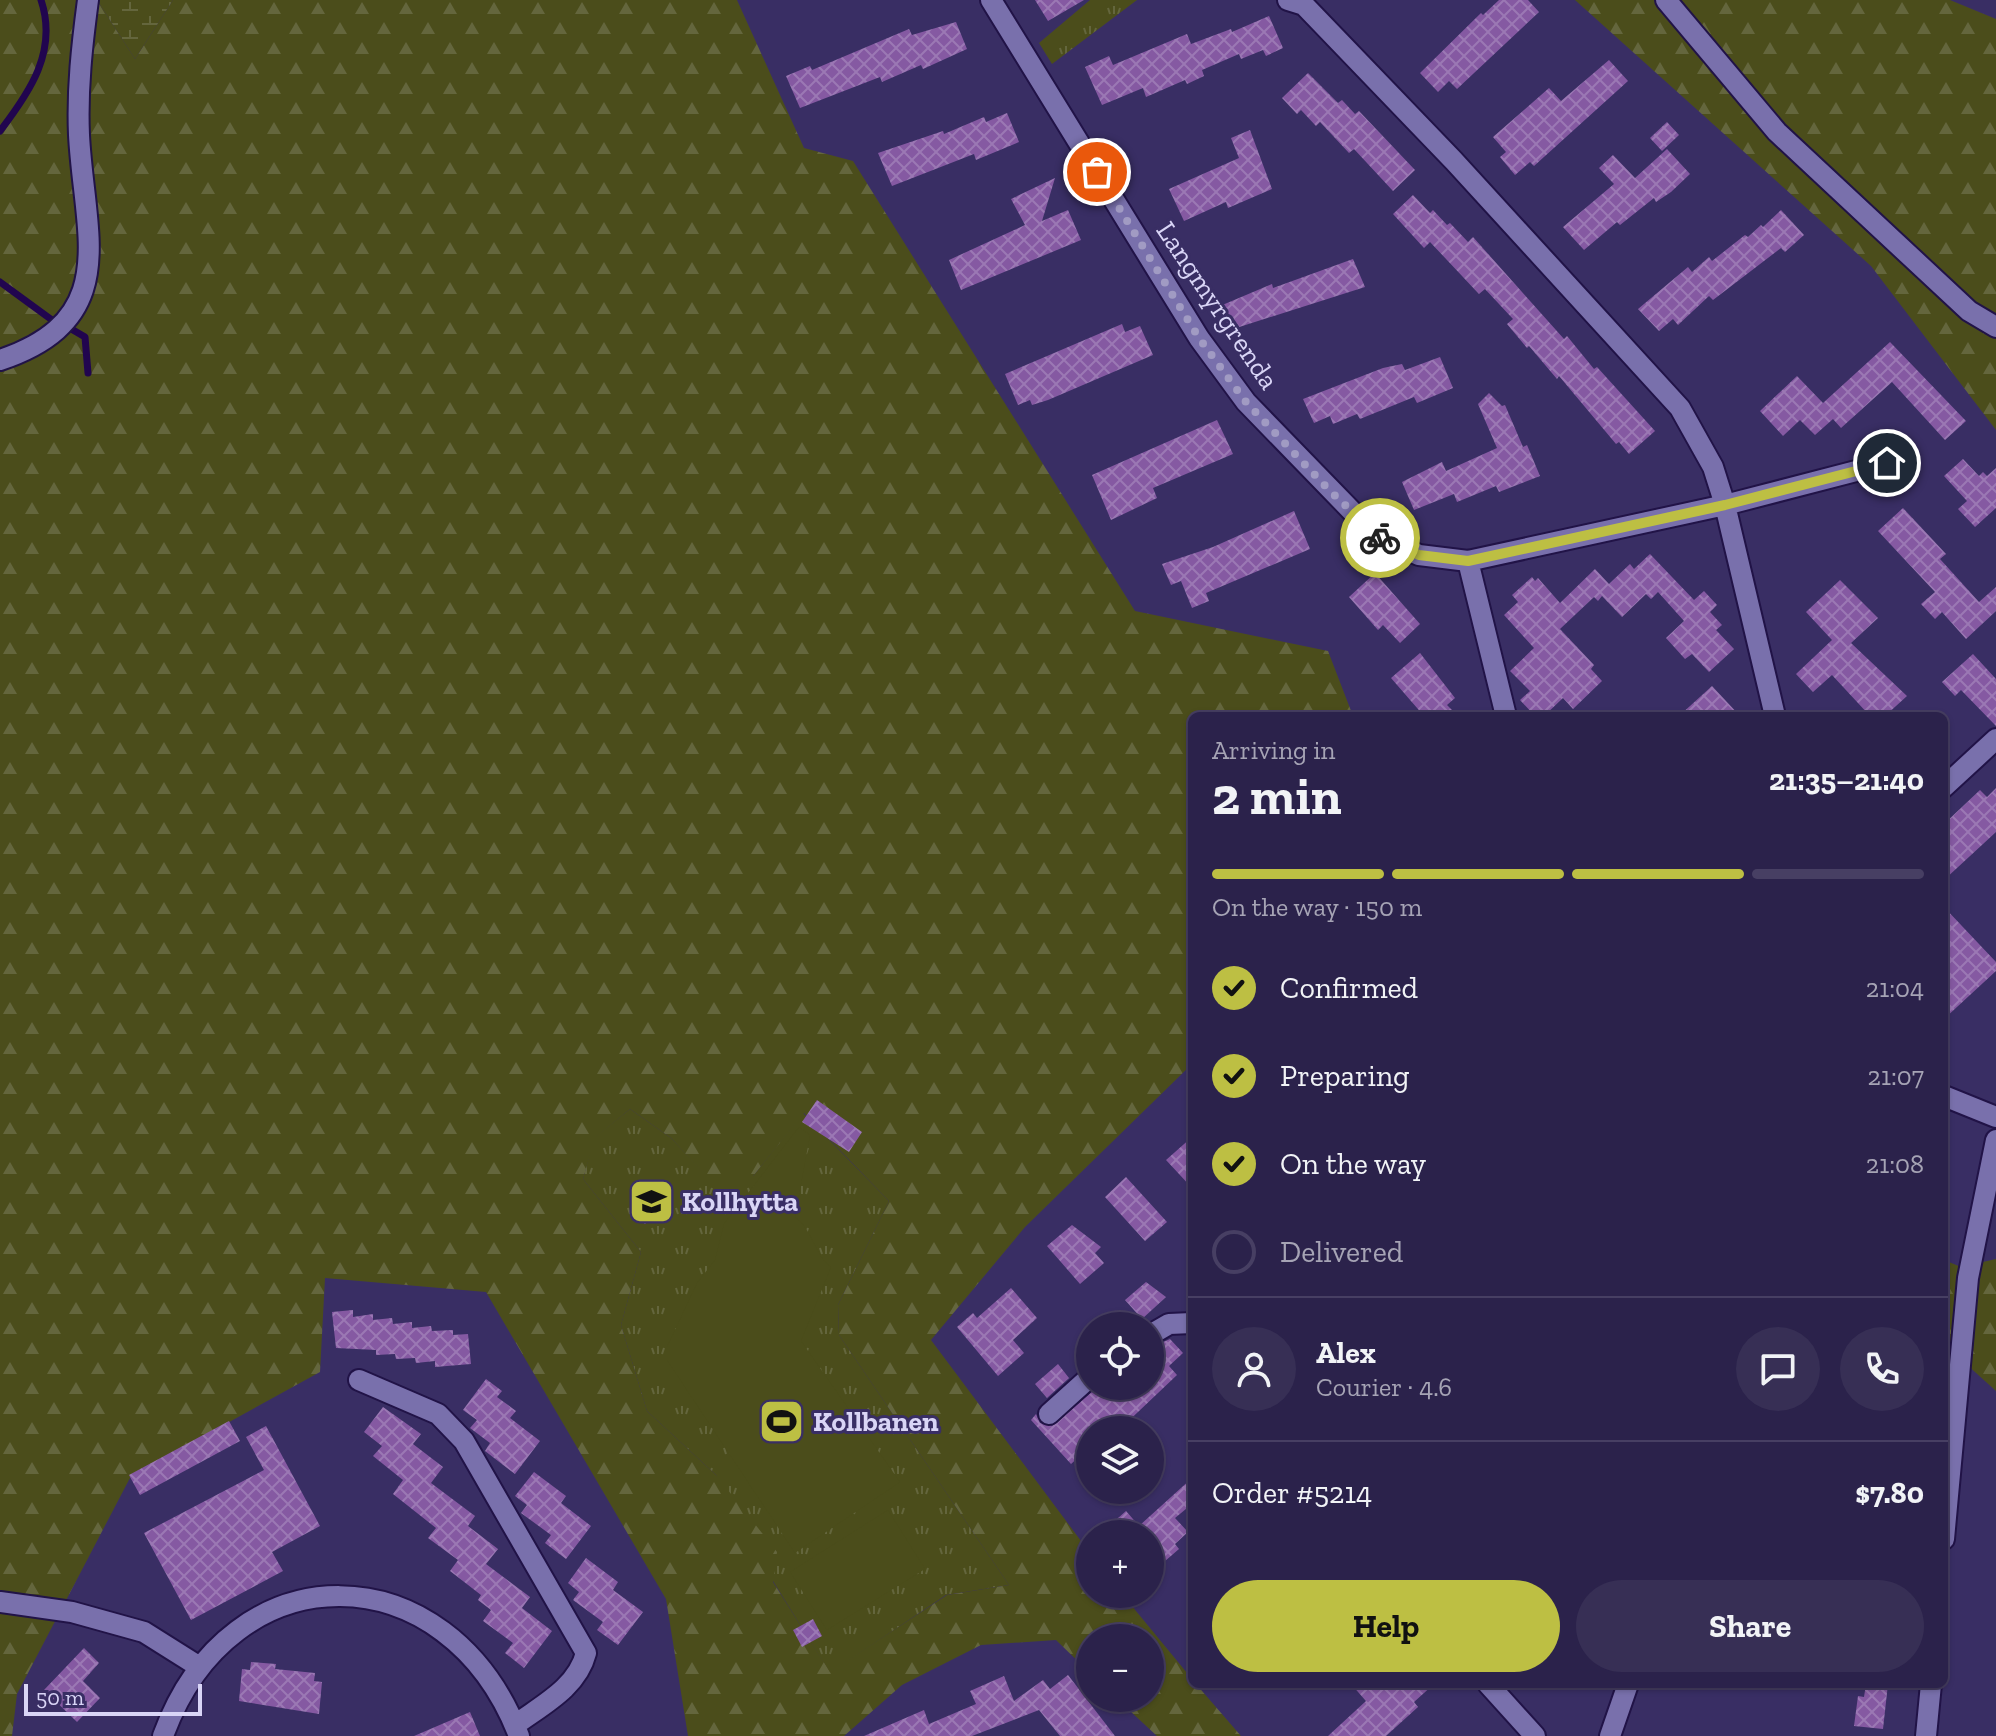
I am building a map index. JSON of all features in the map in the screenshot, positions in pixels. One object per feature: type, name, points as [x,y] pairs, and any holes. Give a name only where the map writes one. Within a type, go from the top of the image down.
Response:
[{"type":"street","points":[[0,360],[50,338],[69,318],[89,274],[78,84],[88,0]]},
{"type":"street","name":"Langmyrgrenda","points":[[991,0],[1199,338],[1246,402],[1376,536],[1419,555],[1468,561],[1725,505],[1887,463]]},
{"type":"street","points":[[1288,0],[1304,5],[1378,80],[1680,408],[1713,467],[1725,505],[1774,712]]},
{"type":"street","points":[[1666,0],[1777,132],[1814,169],[1969,311],[1996,327]]},
{"type":"street","points":[[1468,561],[1505,712]]},
{"type":"street","points":[[1948,783],[1996,739]]},
{"type":"street","points":[[1948,1098],[1996,1117]]},
{"type":"street","points":[[1948,1496],[1968,1278],[1996,1140]]},
{"type":"street","points":[[1164,1327],[1188,1323]]},
{"type":"street","points":[[163,1736],[173,1708],[198,1666],[237,1631],[275,1609],[342,1595],[382,1599],[420,1616],[449,1634],[480,1664],[504,1699],[517,1731],[569,1686],[582,1667],[586,1653],[464,1441],[438,1414],[359,1380]]},
{"type":"street","points":[[1049,1414],[1076,1390]]},
{"type":"street","points":[[0,1602],[72,1612],[144,1632],[198,1666]]},
{"type":"street","points":[[1492,1688],[1535,1736]]},
{"type":"street","points":[[1610,1736],[1627,1688]]},
{"type":"street","points":[[1926,1736],[1931,1688]]},
{"type":"green space","points":[[0,0],[97,0],[135,59],[173,0],[737,0],[804,148],[853,161],[1135,611],[1328,651],[1351,712],[1188,712],[1188,1068],[1025,1227],[931,1340],[1076,1534],[1076,1608],[1134,1608],[1147,1624],[1076,1624],[1076,1659],[1056,1640],[981,1645],[902,1685],[844,1736],[688,1736],[666,1599],[486,1292],[325,1278],[320,1372],[131,1476],[17,1694],[12,1736],[0,1736]],"holes":[[[630,1109],[671,1138],[706,1176],[753,1176],[804,1113],[889,1201],[838,1305],[839,1335],[1009,1585],[947,1595],[830,1672],[773,1582],[777,1552],[716,1475],[647,1411],[621,1325],[641,1252],[583,1179],[595,1138]]]},
{"type":"green space","points":[[97,0],[173,0],[135,59]]},
{"type":"green space","points":[[1090,0],[1137,0],[1052,64],[1039,43]]},
{"type":"green space","points":[[1575,0],[1950,0],[1996,19],[1996,430],[1871,266]]},
{"type":"green space","points":[[630,1109],[671,1138],[707,1176],[753,1176],[803,1113],[889,1201],[838,1305],[839,1335],[1009,1585],[946,1595],[830,1673],[773,1581],[716,1475],[647,1411],[621,1325],[641,1252],[583,1179],[594,1138]]},
{"type":"green space","name":"Kollbanen","points":[[799,1127],[810,1135],[795,1217],[806,1228],[820,1255],[831,1267],[801,1341],[900,1482],[795,1553],[667,1360],[667,1347],[697,1283],[715,1260],[724,1224]]},
{"type":"green space","points":[[1996,1259],[1996,1391],[1948,1348],[1948,1262],[1961,1267]]},
{"type":"green space","points":[[888,1510],[925,1569],[827,1630],[790,1572]]},
{"type":"green space","points":[[1164,1645],[1188,1674],[1188,1688],[1199,1688],[1241,1736],[1157,1736],[1131,1712],[1164,1712]]},
{"type":"building","points":[[1035,0],[1084,0],[1048,21]]},
{"type":"building","points":[[1499,0],[1528,0],[1539,12],[1457,89],[1449,81],[1438,92],[1420,73],[1481,13],[1483,15]]},
{"type":"building","points":[[1269,16],[1283,48],[1266,56],[1263,50],[1241,59],[1239,54],[1202,70],[1204,76],[1187,84],[1185,80],[1146,97],[1143,88],[1102,105],[1085,67],[1109,56],[1113,65],[1187,34],[1191,44],[1231,29],[1232,32]]},
{"type":"building","points":[[956,22],[967,49],[923,69],[921,65],[882,82],[880,77],[800,108],[786,76],[810,66],[812,70],[909,29],[912,35]]},
{"type":"building","points":[[1609,60],[1628,81],[1534,166],[1530,162],[1515,175],[1500,157],[1506,152],[1493,137],[1549,88],[1561,101]]},
{"type":"building","points":[[1308,73],[1338,103],[1342,100],[1355,114],[1359,111],[1415,170],[1393,191],[1354,149],[1349,153],[1320,122],[1316,126],[1301,110],[1297,114],[1282,98]]},
{"type":"building","points":[[1007,113],[1019,142],[976,160],[974,154],[892,186],[878,153],[943,131],[944,134],[984,117],[986,122]]},
{"type":"building","points":[[1667,122],[1679,135],[1662,151],[1650,138]]},
{"type":"building","points":[[1250,130],[1272,189],[1228,208],[1226,202],[1184,221],[1169,189],[1239,158],[1231,138]]},
{"type":"building","points":[[1667,149],[1690,174],[1671,192],[1656,202],[1654,198],[1620,225],[1617,222],[1584,250],[1563,227],[1614,184],[1599,168],[1613,155],[1635,178]]},
{"type":"building","points":[[1055,178],[1042,221],[1068,210],[1081,240],[961,290],[949,260],[1025,225],[1011,199]]},
{"type":"building","points":[[1413,195],[1430,213],[1433,210],[1447,225],[1450,223],[1468,242],[1473,237],[1564,339],[1567,336],[1594,369],[1597,367],[1655,431],[1629,454],[1619,442],[1616,444],[1559,376],[1557,379],[1529,346],[1527,348],[1507,324],[1513,319],[1485,289],[1479,294],[1430,242],[1424,248],[1393,214]]},
{"type":"building","points":[[1781,210],[1804,235],[1785,252],[1781,248],[1713,300],[1709,296],[1678,325],[1673,319],[1659,331],[1638,309],[1688,267],[1692,272],[1709,257],[1712,261],[1745,235],[1748,237],[1761,225],[1763,227]]},
{"type":"building","points":[[1353,259],[1365,287],[1230,330],[1220,306],[1272,284],[1273,288]]},
{"type":"building","points":[[1122,324],[1125,332],[1140,326],[1153,355],[1048,400],[1032,405],[1030,400],[1018,405],[1005,374]]},
{"type":"building","points":[[1890,342],[1966,421],[1945,440],[1892,382],[1841,428],[1833,419],[1815,435],[1800,420],[1783,436],[1760,411],[1797,376],[1823,403]]},
{"type":"building","points":[[1440,357],[1453,388],[1417,403],[1414,397],[1360,419],[1357,414],[1333,424],[1330,416],[1314,423],[1303,399],[1383,368],[1402,364],[1405,370]]},
{"type":"building","points":[[1489,393],[1502,406],[1505,405],[1523,447],[1527,445],[1540,476],[1499,492],[1496,486],[1457,502],[1454,494],[1414,510],[1402,482],[1442,462],[1446,471],[1497,448],[1478,404]]},
{"type":"building","points":[[1217,420],[1233,454],[1153,488],[1157,498],[1111,520],[1092,475]]},
{"type":"building","points":[[1963,459],[1979,476],[1983,472],[1987,476],[1996,468],[1996,508],[1975,527],[1958,509],[1967,501],[1944,476]]},
{"type":"building","points":[[1903,508],[1946,554],[1940,559],[1979,602],[1996,587],[1996,611],[1966,639],[1942,612],[1935,619],[1921,604],[1935,592],[1878,531]]},
{"type":"building","points":[[1294,511],[1310,549],[1206,593],[1209,601],[1192,608],[1181,581],[1171,585],[1162,564],[1213,547]]},
{"type":"building","points":[[1650,554],[1694,600],[1704,591],[1717,605],[1710,612],[1722,625],[1716,630],[1734,649],[1709,672],[1692,654],[1685,659],[1666,638],[1684,621],[1658,592],[1651,599],[1646,594],[1622,617],[1602,596],[1598,601],[1594,597],[1560,629],[1594,665],[1591,669],[1602,681],[1573,709],[1563,698],[1548,712],[1531,712],[1520,700],[1530,691],[1510,671],[1534,648],[1504,615],[1518,602],[1512,595],[1532,577],[1535,581],[1538,578],[1560,603],[1595,569],[1609,584],[1630,564],[1634,569]]},
{"type":"building","points":[[1375,573],[1420,624],[1400,643],[1383,625],[1378,630],[1349,597]]},
{"type":"building","points":[[1840,580],[1878,618],[1851,643],[1907,696],[1889,712],[1866,712],[1832,675],[1813,692],[1796,674],[1832,640],[1806,612]]},
{"type":"building","points":[[1420,653],[1455,698],[1447,705],[1454,712],[1421,712],[1391,678]]},
{"type":"building","points":[[1973,654],[1996,679],[1996,726],[1961,690],[1955,696],[1942,682]]},
{"type":"building","points":[[1712,686],[1736,712],[1683,712]]},
{"type":"building","points":[[1996,788],[1996,832],[1948,876],[1948,820],[1980,790],[1987,797]]},
{"type":"building","points":[[1948,911],[1996,962],[1996,971],[1948,1015]]},
{"type":"building","points":[[817,1100],[862,1132],[849,1152],[802,1122]]},
{"type":"building","points":[[1188,1141],[1188,1184],[1166,1160]]},
{"type":"building","points":[[1126,1177],[1167,1222],[1145,1241],[1105,1197]]},
{"type":"building","name":"Kollhytta","points":[[652,1182],[673,1200],[653,1223],[649,1220],[645,1224],[631,1213],[635,1208],[632,1205]]},
{"type":"building","points":[[1072,1225],[1101,1247],[1095,1253],[1104,1263],[1080,1284],[1047,1246]]},
{"type":"building","points":[[1146,1282],[1166,1297],[1150,1312],[1136,1312],[1125,1300]]},
{"type":"building","points":[[1011,1288],[1037,1318],[1013,1340],[1024,1353],[998,1376],[957,1327],[973,1313],[977,1318]]},
{"type":"building","points":[[353,1310],[353,1317],[373,1314],[373,1320],[392,1318],[393,1324],[412,1322],[412,1328],[431,1326],[432,1331],[453,1330],[453,1335],[468,1334],[471,1364],[435,1367],[435,1361],[416,1363],[415,1358],[396,1359],[395,1354],[376,1355],[376,1350],[336,1348],[332,1312]]},
{"type":"building","points":[[1170,1339],[1183,1353],[1169,1366],[1177,1375],[1164,1387],[1164,1342]]},
{"type":"building","points":[[1058,1364],[1069,1378],[1047,1398],[1035,1384]]},
{"type":"building","points":[[486,1379],[502,1391],[497,1397],[516,1411],[510,1418],[540,1441],[515,1474],[485,1451],[490,1443],[470,1428],[477,1420],[463,1410]]},
{"type":"building","points":[[1083,1400],[1151,1400],[1134,1416],[1076,1416],[1076,1460],[1071,1464],[1031,1420],[1036,1414],[1040,1423],[1052,1426]]},
{"type":"building","points":[[383,1407],[421,1434],[413,1444],[443,1467],[431,1483],[475,1516],[468,1526],[498,1549],[486,1564],[530,1597],[522,1608],[552,1631],[524,1668],[505,1653],[513,1643],[483,1621],[491,1610],[478,1600],[481,1595],[450,1571],[458,1560],[428,1538],[436,1528],[393,1494],[403,1480],[373,1456],[382,1446],[364,1432]]},
{"type":"building","points":[[229,1421],[240,1441],[140,1495],[129,1475]]},
{"type":"building","points":[[266,1426],[320,1526],[272,1552],[283,1571],[191,1620],[144,1533],[264,1470],[246,1437]]},
{"type":"building","points":[[534,1472],[566,1496],[561,1503],[591,1526],[566,1559],[545,1543],[551,1535],[521,1513],[527,1505],[515,1496]]},
{"type":"building","points":[[1188,1482],[1188,1507],[1175,1518],[1188,1532],[1175,1544],[1179,1549],[1164,1562],[1164,1520],[1146,1520]]},
{"type":"building","points":[[1126,1511],[1134,1520],[1116,1520]]},
{"type":"building","points":[[586,1558],[618,1582],[613,1590],[643,1612],[618,1645],[597,1630],[603,1622],[573,1600],[579,1592],[568,1583]]},
{"type":"building","points":[[813,1619],[822,1636],[802,1647],[793,1630]]},
{"type":"building","points":[[84,1648],[99,1663],[83,1681],[100,1698],[77,1722],[44,1690]]},
{"type":"building","points":[[251,1662],[276,1664],[275,1669],[315,1673],[314,1681],[322,1682],[319,1714],[239,1701],[242,1669],[250,1670]]},
{"type":"building","points":[[1068,1675],[1076,1685],[1076,1712],[1097,1712],[1115,1736],[1060,1736],[1039,1710],[972,1736],[864,1736],[924,1710],[929,1724],[976,1704],[970,1691],[1004,1676],[1014,1701],[1043,1680],[1050,1689]]},
{"type":"building","points":[[1355,1688],[1430,1688],[1414,1702],[1418,1707],[1386,1736],[1328,1736],[1366,1701]]},
{"type":"building","points":[[1865,1688],[1888,1688],[1883,1729],[1854,1726],[1858,1696],[1864,1697]]},
{"type":"building","points":[[470,1712],[480,1736],[414,1736]]},
{"type":"waterway","points":[[0,131],[31,86],[38,70],[46,36],[41,0]]},
{"type":"waterway","points":[[0,282],[52,320]]},
{"type":"waterway","points":[[73,330],[85,337],[88,373]]},
{"type":"way so far","points":[[1097,172],[1199,338],[1246,402],[1329,490],[1380,538]]},
{"type":"place","name":"Kollhytta","points":[[651,1201]]},
{"type":"place","name":"Kollbanen","points":[[782,1421]]},
{"type":"route","points":[[1380,538],[1419,555],[1468,561],[1725,505],[1887,463]]}]
